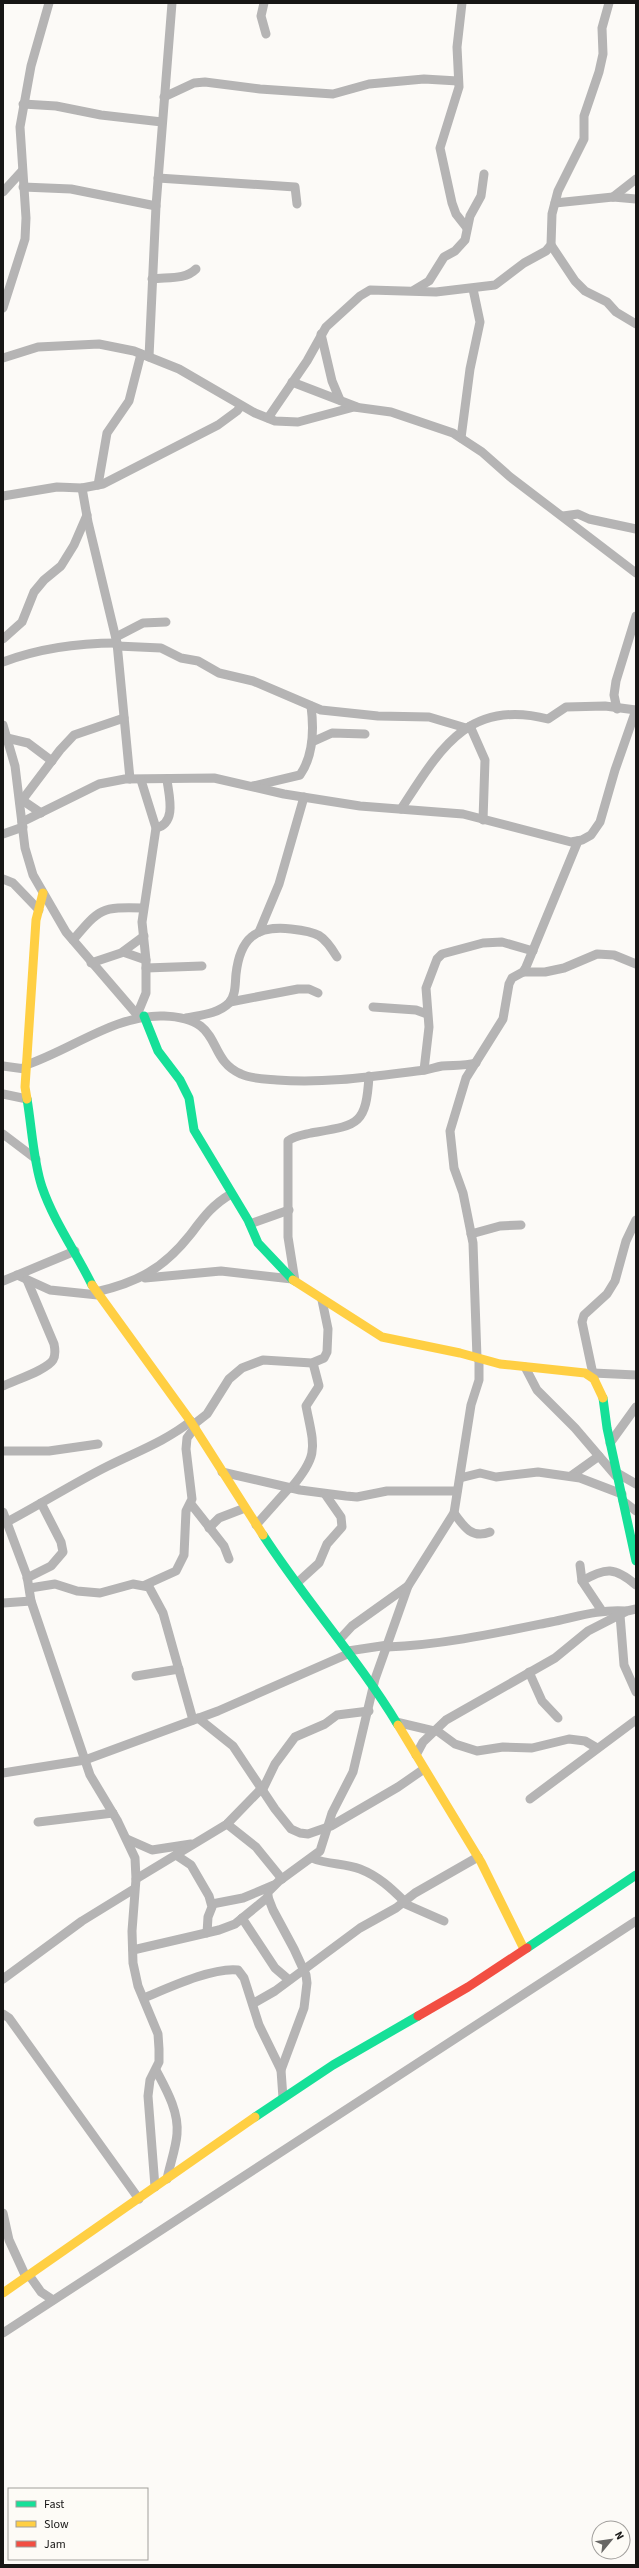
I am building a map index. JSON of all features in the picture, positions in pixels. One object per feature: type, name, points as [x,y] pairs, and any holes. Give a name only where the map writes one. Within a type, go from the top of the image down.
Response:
[{"type":"street","points":[[3,308],[25,239],[26,218],[20,127],[23,104],[39,33],[49,3]]},
{"type":"street","points":[[98,485],[107,433],[129,401],[145,355],[172,3]]},
{"type":"street","points":[[264,3],[261,16],[266,34]]},
{"type":"street","points":[[462,3],[457,47],[458,81],[454,107],[445,127],[441,157],[456,214],[467,228]]},
{"type":"street","points":[[268,418],[321,334],[339,314],[370,290],[414,290],[436,292],[473,289],[495,284],[524,263],[546,251],[551,245],[555,203],[567,171],[584,139],[584,116],[600,72],[603,54],[602,28],[609,3]]},
{"type":"street","points":[[164,97],[194,83],[205,82],[282,91],[333,94],[369,84],[424,79],[458,81]]},
{"type":"street","points":[[23,104],[56,106],[101,115],[162,122]]},
{"type":"street","points":[[3,192],[22,171]]},
{"type":"street","points":[[414,290],[429,281],[444,257],[460,246],[465,240],[470,216],[480,196],[484,174]]},
{"type":"street","points":[[158,178],[295,187],[297,204]]},
{"type":"street","points":[[612,197],[636,179]]},
{"type":"street","points":[[23,187],[71,189],[156,206]]},
{"type":"street","points":[[555,203],[612,197],[636,199]]},
{"type":"street","points":[[551,245],[567,270],[585,291],[607,302],[616,312],[636,324]]},
{"type":"street","points":[[152,279],[185,276],[196,269]]},
{"type":"street","points":[[461,438],[470,369],[480,322],[473,289]]},
{"type":"street","points":[[321,334],[332,381],[340,400]]},
{"type":"street","points":[[3,358],[38,347],[99,344],[145,355],[179,369],[241,406],[275,421],[298,422],[358,407]]},
{"type":"street","points":[[292,382],[358,407],[391,412],[453,433],[482,452],[509,476],[636,573]]},
{"type":"street","points":[[3,496],[57,487],[82,488],[98,485],[121,476],[218,425],[237,411],[241,406]]},
{"type":"street","points":[[82,488],[117,642],[130,780]]},
{"type":"street","points":[[563,516],[578,514],[589,519],[636,530]]},
{"type":"street","points":[[3,639],[22,622],[34,592],[64,561],[74,545],[87,515]]},
{"type":"street","points":[[617,709],[614,695],[616,681],[636,616]]},
{"type":"street","points":[[117,642],[143,623],[166,622]]},
{"type":"street","points":[[3,662],[66,645],[117,642],[161,648],[181,658],[198,661],[219,673],[253,681],[321,710],[378,716],[429,717],[468,727],[485,760],[484,820]]},
{"type":"street","points":[[252,787],[300,775],[309,757],[312,742],[311,706]]},
{"type":"street","points":[[3,834],[99,784],[130,780],[214,778],[304,797],[380,808],[463,814],[571,842],[578,841],[591,835],[600,822],[615,770],[636,710],[617,709],[605,706],[566,707],[548,719],[525,715],[492,717],[468,727],[455,735],[430,763],[401,809]]},
{"type":"street","points":[[21,802],[74,735],[124,718]]},
{"type":"street","points":[[3,725],[16,766],[25,848],[33,875],[73,940],[140,1016],[158,1051],[180,1080],[189,1098],[194,1130],[266,1253],[293,1280],[322,1300],[382,1337],[500,1364],[585,1373],[593,1376],[636,1375]]},
{"type":"street","points":[[312,742],[332,733],[365,734]]},
{"type":"street","points":[[7,738],[28,743],[52,761]]},
{"type":"street","points":[[140,1016],[146,993],[143,908],[156,828],[141,780]]},
{"type":"street","points":[[156,828],[162,827],[169,819],[171,809],[167,780]]},
{"type":"street","points":[[259,932],[279,884],[304,797]]},
{"type":"street","points":[[21,802],[41,813]]},
{"type":"street","points":[[522,972],[533,951],[578,841]]},
{"type":"street","points":[[3,879],[13,883],[39,910]]},
{"type":"street","points":[[43,893],[36,920],[30,1035],[25,1067],[27,1098],[36,1159],[42,1186],[60,1229],[75,1251],[97,1293],[193,1424],[256,1526],[340,1639],[396,1722],[478,1856],[524,1949]]},
{"type":"street","points":[[73,940],[98,913],[106,908],[143,908]]},
{"type":"street","points":[[230,1002],[235,991],[239,956],[247,939],[259,932],[276,928],[315,933],[325,938],[337,957]]},
{"type":"street","points":[[91,962],[123,952],[144,936]]},
{"type":"street","points":[[424,1070],[428,1054],[426,988],[429,973],[436,959],[442,954],[483,943],[502,942],[533,951]]},
{"type":"street","points":[[123,952],[146,964],[202,966]]},
{"type":"street","points":[[212,1904],[243,1898],[279,1882],[320,1851],[341,1793],[353,1772],[374,1689],[408,1586],[454,1513],[471,1405],[479,1380],[471,1234],[463,1193],[454,1168],[450,1131],[466,1078],[503,1019],[509,984],[512,978],[522,972],[545,972],[564,968],[597,954],[614,955],[636,964]]},
{"type":"street","points":[[3,1066],[25,1067],[140,1016],[186,1018],[217,1011],[230,1002],[298,989],[309,989],[318,993]]},
{"type":"street","points":[[373,1007],[416,1010],[427,1014]]},
{"type":"street","points":[[186,1018],[198,1023],[210,1034],[225,1062],[242,1075],[294,1081],[338,1080],[476,1063]]},
{"type":"street","points":[[293,1280],[290,1250],[288,1141],[299,1136],[350,1124],[358,1120],[363,1115],[367,1103],[369,1076]]},
{"type":"street","points":[[3,1094],[27,1098]]},
{"type":"street","points":[[3,1134],[36,1159]]},
{"type":"street","points":[[17,1275],[50,1290],[97,1293],[127,1285],[159,1268],[190,1236],[207,1211],[231,1194]]},
{"type":"street","points":[[250,1224],[289,1210]]},
{"type":"street","points":[[636,1220],[615,1281],[607,1294],[584,1315],[582,1322],[593,1376],[603,1398],[611,1444],[636,1561]]},
{"type":"street","points":[[471,1234],[500,1226],[521,1225]]},
{"type":"street","points":[[3,1281],[75,1251]]},
{"type":"street","points":[[142,1278],[221,1271],[293,1280]]},
{"type":"street","points":[[3,1386],[44,1368],[53,1361],[55,1355],[54,1344],[27,1280]]},
{"type":"street","points":[[7,1522],[90,1476],[193,1424],[207,1414],[235,1372],[242,1368],[252,1363],[270,1359],[313,1363],[319,1362],[327,1352],[328,1329],[322,1300]]},
{"type":"street","points":[[256,1526],[307,1468],[313,1454],[314,1442],[306,1406],[319,1386],[313,1363]]},
{"type":"street","points":[[525,1367],[537,1390],[599,1457],[618,1476],[636,1484]]},
{"type":"street","points":[[571,1476],[599,1457],[611,1444],[636,1407]]},
{"type":"street","points":[[193,1424],[187,1438],[186,1448],[191,1504],[224,1546],[230,1559]]},
{"type":"street","points":[[3,1451],[49,1451],[98,1444]]},
{"type":"street","points":[[222,1472],[290,1488],[325,1494],[357,1497],[387,1491],[457,1491]]},
{"type":"street","points":[[460,1478],[480,1473],[496,1477],[538,1472],[571,1476],[622,1498],[636,1511]]},
{"type":"street","points":[[297,1583],[318,1564],[327,1544],[342,1527],[341,1517],[325,1494]]},
{"type":"street","points":[[27,1578],[51,1566],[63,1552],[61,1542],[41,1503]]},
{"type":"street","points":[[145,1586],[170,1575],[181,1564],[184,1555],[186,1511],[191,1504]]},
{"type":"street","points":[[209,1528],[219,1518],[245,1508]]},
{"type":"street","points":[[3,1512],[27,1578],[30,1588],[31,1601],[90,1775],[127,1839],[135,1858],[136,1879],[134,1889],[133,1950],[138,1986],[158,2034],[159,2062],[150,2080],[148,2096],[155,2187]]},
{"type":"street","points":[[454,1513],[473,1534],[480,1535],[490,1532]]},
{"type":"street","points":[[580,1565],[582,1581],[602,1611]]},
{"type":"street","points":[[582,1581],[601,1571],[611,1570],[619,1572],[636,1585]]},
{"type":"street","points":[[30,1588],[55,1584],[77,1591],[100,1593],[134,1584],[149,1587],[159,1602],[196,1719],[233,1746],[261,1790],[291,1829],[308,1834],[328,1827],[398,1787],[424,1769]]},
{"type":"street","points":[[340,1639],[352,1626],[408,1586]]},
{"type":"street","points":[[3,1603],[31,1601]]},
{"type":"street","points":[[3,1773],[85,1760],[196,1719],[349,1652],[387,1646],[416,1646],[470,1638],[602,1611],[630,1610]]},
{"type":"street","points":[[416,1755],[420,1746],[446,1720],[555,1658],[588,1631],[630,1610]]},
{"type":"street","points":[[630,1610],[624,1665],[636,1692]]},
{"type":"street","points":[[136,1676],[179,1669]]},
{"type":"street","points":[[529,1672],[542,1701],[558,1718]]},
{"type":"street","points":[[136,1879],[227,1824],[261,1790],[274,1764],[295,1738],[325,1724],[337,1715],[369,1711]]},
{"type":"street","points":[[530,1799],[573,1769],[597,1748],[636,1720]]},
{"type":"street","points":[[396,1722],[435,1731],[455,1744],[477,1751],[503,1747],[532,1748],[569,1739],[586,1741],[597,1748]]},
{"type":"street","points":[[38,1822],[113,1814]]},
{"type":"street","points":[[227,1824],[256,1847],[279,1882]]},
{"type":"street","points":[[127,1839],[152,1850],[194,1844]]},
{"type":"street","points":[[176,1855],[191,1865],[212,1904],[207,1933]]},
{"type":"street","points":[[254,2003],[289,1980],[360,1928],[478,1856]]},
{"type":"street","points":[[312,1858],[322,1862],[360,1869],[383,1880],[404,1902],[444,1920]]},
{"type":"street","points":[[3,2293],[283,2098],[359,2050],[468,1987],[636,1875]]},
{"type":"street","points":[[133,1950],[207,1933],[234,1924],[268,1897],[279,1882]]},
{"type":"street","points":[[3,1979],[82,1921],[134,1889]]},
{"type":"street","points":[[268,1897],[303,1969],[307,1983],[304,2008],[281,2070]]},
{"type":"street","points":[[242,1918],[275,1968],[289,1980]]},
{"type":"street","points":[[3,2333],[636,1921]]},
{"type":"street","points":[[144,1998],[190,1980],[229,1969],[238,1970],[244,1978],[254,2003],[259,2025],[281,2070],[283,2098]]},
{"type":"street","points":[[3,2014],[9,2018],[139,2199]]},
{"type":"street","points":[[156,2070],[174,2109],[177,2122],[177,2134],[167,2179]]},
{"type":"street","points":[[3,2213],[9,2240],[27,2276],[41,2292],[53,2300]]},
{"type":"traffic: fast","points":[[144,1016],[158,1051],[180,1080],[189,1098],[194,1130],[248,1220],[258,1243],[293,1280]]},
{"type":"traffic: fast","points":[[27,1099],[35,1155],[42,1187],[59,1225],[92,1285]]},
{"type":"traffic: fast","points":[[603,1398],[607,1428],[636,1561]]},
{"type":"traffic: fast","points":[[263,1535],[296,1583],[349,1653],[398,1725]]},
{"type":"traffic: fast","points":[[527,1948],[636,1875]]},
{"type":"traffic: fast","points":[[255,2117],[333,2065],[418,2016]]},
{"type":"traffic: slow","points":[[27,1099],[25,1087],[36,920],[43,893]]},
{"type":"traffic: slow","points":[[293,1280],[382,1337],[460,1353],[500,1364],[585,1373],[594,1379],[603,1398]]},
{"type":"traffic: slow","points":[[92,1285],[189,1419],[263,1535]]},
{"type":"traffic: slow","points":[[398,1725],[481,1862],[524,1949]]},
{"type":"traffic: slow","points":[[3,2293],[255,2117]]},
{"type":"traffic: jam","points":[[418,2016],[468,1987],[527,1948]]}]
